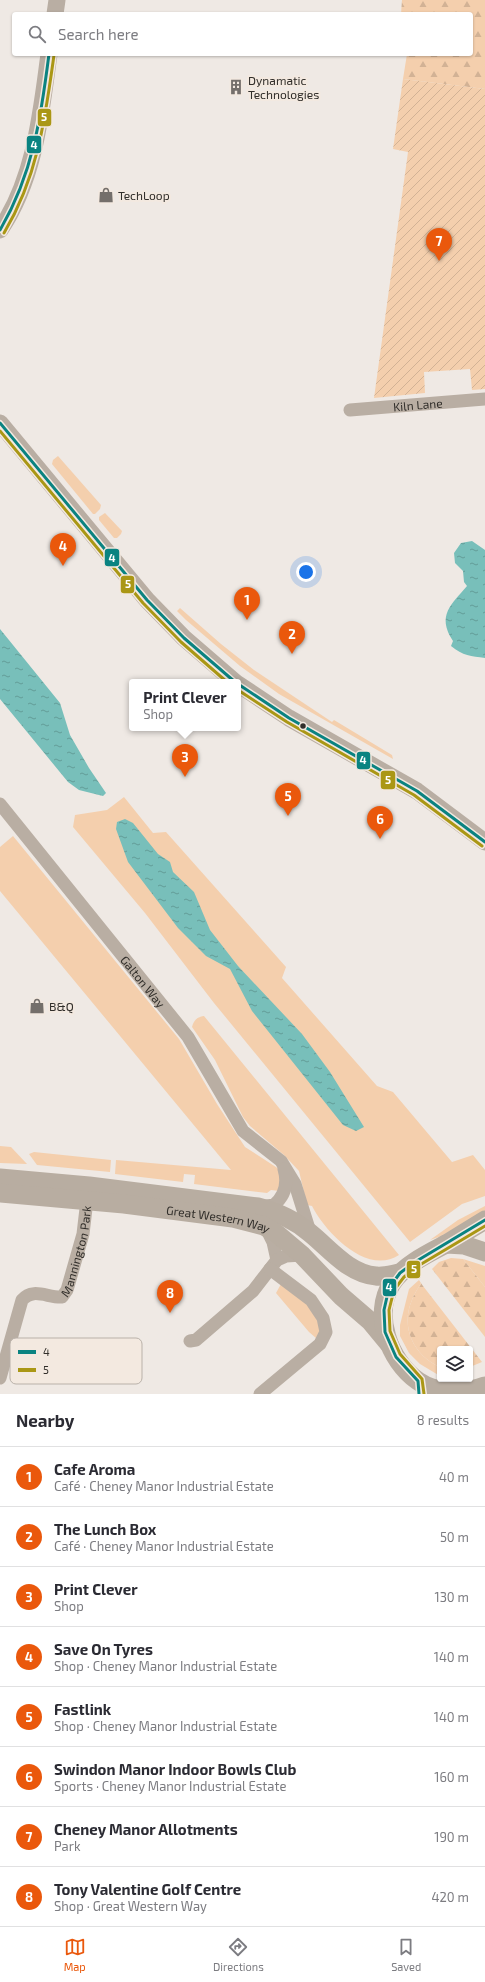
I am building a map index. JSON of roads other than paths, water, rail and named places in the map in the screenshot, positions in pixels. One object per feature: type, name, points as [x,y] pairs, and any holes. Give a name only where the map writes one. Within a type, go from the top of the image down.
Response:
[{"type":"main road","name":"Great Western Way","points":[[0,1178],[96,1186],[258,1207],[290,1219],[310,1232],[349,1266],[362,1273],[377,1276],[400,1273]]},
{"type":"main road","name":"Great Western Way","points":[[0,1193],[87,1200],[233,1218],[264,1226],[276,1233],[302,1255],[344,1298],[370,1320],[389,1344]]},
{"type":"main road","points":[[485,1220],[426,1255],[400,1273],[389,1288],[385,1303],[384,1328],[389,1344],[418,1387],[454,1392],[471,1391],[485,1386]]},
{"type":"main road","points":[[446,1244],[464,1245],[485,1252]]},
{"type":"main road","points":[[483,1394],[485,1390]]},
{"type":"street","points":[[55,12],[57,0]]},
{"type":"street","points":[[0,230],[12,208],[31,159],[40,117],[50,56]]},
{"type":"street","name":"Kiln Lane","points":[[350,410],[485,399]]},
{"type":"street","points":[[0,423],[147,600],[184,638],[232,679]]},
{"type":"street","points":[[241,686],[289,718],[417,791],[485,842]]},
{"type":"street","name":"Galton Way","points":[[0,804],[188,1037],[243,1131],[281,1161],[295,1184],[310,1232]]},
{"type":"street","points":[[258,1207],[274,1205],[284,1192],[287,1182],[281,1161]]},
{"type":"street","name":"Mannington Park","points":[[11,1338],[22,1300],[27,1295],[35,1293],[62,1297],[68,1290],[83,1234],[87,1200]]},
{"type":"street","points":[[260,1394],[320,1344],[326,1332],[323,1318],[311,1300],[274,1265],[274,1242],[264,1226]]},
{"type":"street","points":[[190,1341],[196,1340],[230,1312],[253,1291],[274,1265],[286,1256],[302,1255]]},
{"type":"street","name":"Mannington Park","points":[[0,1378],[10,1343]]},
{"type":"water","points":[[472,541],[485,550],[485,658],[463,654],[451,646],[453,641],[446,624],[446,617],[451,604],[467,586],[464,582],[463,571],[455,563],[454,553],[461,543]]},
{"type":"water","points":[[0,629],[60,703],[70,735],[89,768],[106,793],[103,796],[79,790],[68,782],[0,699]]},
{"type":"water","points":[[125,819],[133,823],[158,854],[170,862],[173,872],[194,892],[210,930],[238,966],[302,1034],[330,1072],[364,1127],[356,1131],[343,1125],[252,1011],[230,969],[206,956],[178,928],[128,862],[116,829],[117,822]]},
{"type":"place","name":"Dynamatic Technologies","points":[[236,87]]},
{"type":"place","name":"TechLoop","points":[[106,195]]},
{"type":"place","name":"Cheney Manor Allotments","points":[[439,261]]},
{"type":"place","name":"Save On Tyres","points":[[63,566]]},
{"type":"place","name":"Cafe Aroma","points":[[247,620]]},
{"type":"place","name":"The Lunch Box","points":[[292,654]]},
{"type":"place","name":"Print Clever","points":[[185,777]]},
{"type":"place","name":"Fastlink","points":[[288,816]]},
{"type":"place","name":"Swindon Manor Indoor Bowls Club","points":[[380,839]]},
{"type":"place","name":"B&Q","points":[[37,1006]]},
{"type":"place","name":"Tony Valentine Golf Centre","points":[[170,1313]]}]
